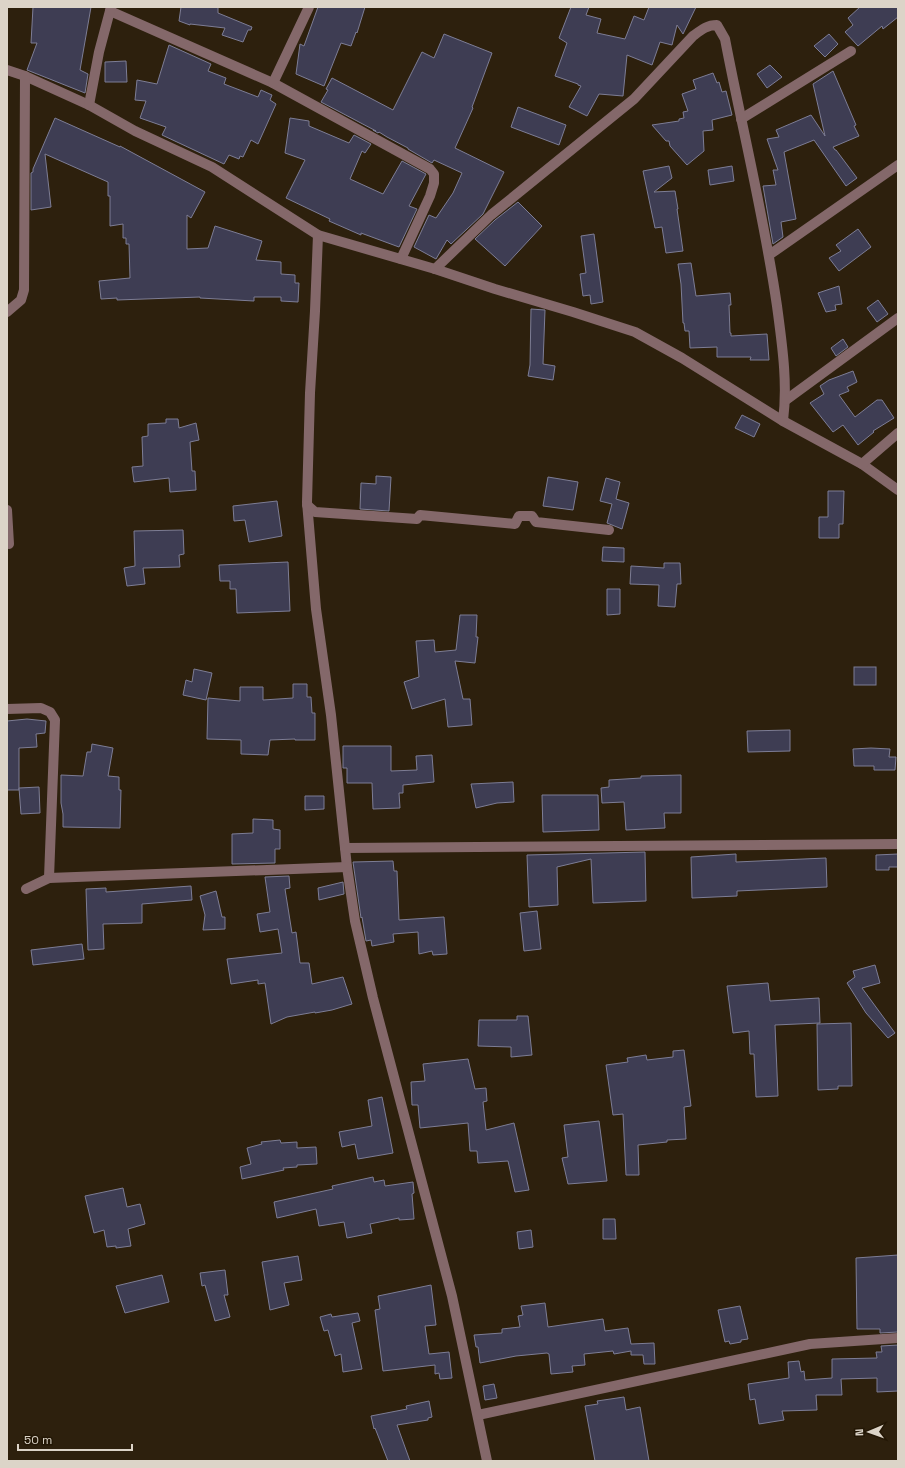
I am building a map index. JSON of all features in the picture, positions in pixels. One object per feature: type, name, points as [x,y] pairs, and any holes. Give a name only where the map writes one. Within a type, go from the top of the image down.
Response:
[{"type":"street","points":[[273,83],[309,7]]},
{"type":"street","points":[[89,105],[98,52],[111,9],[273,83],[430,169],[434,174],[434,184],[430,196],[401,259]]},
{"type":"street","points":[[435,269],[491,215],[634,99],[694,36],[704,28],[711,25],[717,26],[725,39],[769,255],[780,330],[786,400],[784,421]]},
{"type":"street","points":[[741,120],[851,52]]},
{"type":"street","points":[[7,70],[89,105],[134,130],[212,167],[318,235],[435,269],[635,332],[682,358],[784,421],[862,464],[898,490]]},
{"type":"street","points":[[7,312],[21,300],[24,290],[24,76]]},
{"type":"street","points":[[769,255],[898,165]]},
{"type":"street","points":[[318,235],[310,393],[307,505],[316,609],[331,715],[347,867],[355,921],[452,1296],[487,1461]]},
{"type":"street","points":[[786,400],[898,318]]},
{"type":"street","points":[[862,464],[898,433]]},
{"type":"street","points":[[307,505],[315,512],[417,519],[420,515],[515,524],[518,516],[532,516],[536,522],[609,530]]},
{"type":"street","points":[[7,510],[9,544]]},
{"type":"street","points":[[7,709],[41,708],[50,712],[55,720],[48,878]]},
{"type":"street","points":[[346,848],[898,844]]},
{"type":"street","points":[[26,889],[48,878],[347,867]]},
{"type":"street","points":[[478,1415],[810,1344],[898,1338]]},
{"type":"building","points":[[33,7],[91,7],[80,70],[88,74],[85,93],[27,70],[37,43],[31,43]]},
{"type":"building","points":[[181,7],[218,7],[218,13],[252,27],[251,30],[248,30],[243,42],[222,35],[225,28],[190,25],[179,21]]},
{"type":"building","points":[[318,7],[365,7],[357,33],[356,32],[351,46],[341,43],[324,86],[296,74],[300,44],[304,46]]},
{"type":"building","points":[[571,7],[589,7],[586,15],[601,19],[597,33],[625,39],[634,16],[644,20],[649,7],[696,7],[683,34],[677,25],[672,45],[660,42],[652,65],[627,55],[623,96],[599,94],[587,116],[569,107],[581,86],[555,76],[567,43],[559,38]]},
{"type":"building","points":[[860,7],[898,7],[898,17],[883,29],[882,26],[858,46],[845,32],[853,25],[848,18]]},
{"type":"building","points":[[444,34],[492,53],[472,107],[473,108],[455,148],[504,172],[483,214],[451,244],[447,240],[436,259],[414,247],[429,215],[436,218],[453,193],[462,173],[434,160],[432,163],[379,132],[378,133],[321,102],[328,90],[326,89],[332,78],[393,110],[422,52],[434,58]]},
{"type":"building","points":[[829,34],[838,44],[825,57],[814,46]]},
{"type":"building","points":[[169,45],[211,64],[208,71],[226,78],[224,84],[258,97],[261,90],[272,95],[270,100],[276,104],[258,144],[251,140],[243,157],[240,156],[239,159],[229,155],[224,164],[162,135],[166,127],[140,118],[146,101],[135,100],[137,80],[157,84]]},
{"type":"building","points":[[126,61],[127,82],[105,82],[105,62]]},
{"type":"building","points":[[770,65],[782,77],[767,88],[757,74]]},
{"type":"building","points":[[833,71],[856,125],[854,126],[859,136],[833,147],[857,178],[846,186],[814,140],[784,152],[796,219],[781,222],[783,237],[773,244],[763,186],[776,185],[773,170],[778,170],[767,139],[779,137],[776,130],[811,115],[825,136],[813,84]]},
{"type":"building","points":[[713,73],[717,83],[719,82],[722,92],[726,91],[732,115],[712,120],[713,130],[703,131],[704,151],[687,165],[670,146],[669,141],[666,141],[652,125],[679,121],[679,119],[684,118],[683,112],[688,111],[682,94],[696,89],[693,80]]},
{"type":"building","points":[[518,107],[566,125],[559,145],[511,127]]},
{"type":"building","points":[[55,118],[120,146],[205,192],[191,218],[187,215],[187,249],[208,248],[215,226],[262,241],[256,260],[281,262],[281,274],[295,275],[295,283],[299,283],[298,302],[281,301],[281,297],[254,297],[254,301],[200,297],[117,300],[117,298],[101,299],[99,281],[130,278],[129,244],[126,244],[126,238],[123,238],[123,224],[110,226],[110,196],[108,196],[108,182],[45,154],[51,207],[31,210],[31,173],[33,172]]},
{"type":"building","points":[[290,118],[309,121],[309,126],[349,143],[354,135],[371,144],[365,153],[362,151],[350,179],[383,194],[402,161],[426,174],[409,206],[417,209],[399,247],[361,233],[361,235],[329,221],[330,219],[286,198],[305,160],[285,153]]},
{"type":"building","points":[[669,166],[672,178],[654,192],[675,191],[683,251],[666,253],[662,227],[655,228],[643,171]]},
{"type":"building","points":[[732,166],[734,181],[710,185],[708,170]]},
{"type":"building","points":[[518,202],[542,226],[505,266],[475,239],[495,220]]},
{"type":"building","points":[[858,229],[871,247],[839,271],[829,258],[841,251],[836,245]]},
{"type":"building","points":[[594,234],[603,302],[591,304],[590,295],[583,296],[580,274],[586,273],[581,236]]},
{"type":"building","points":[[691,263],[696,296],[730,293],[731,305],[729,305],[731,336],[767,334],[769,360],[750,360],[751,357],[717,357],[717,347],[690,348],[689,331],[685,331],[683,323],[681,284],[678,264]]},
{"type":"building","points":[[839,286],[842,304],[835,305],[836,310],[826,312],[818,293]]},
{"type":"building","points":[[878,300],[888,314],[877,322],[867,308]]},
{"type":"building","points":[[531,309],[545,310],[543,364],[555,366],[553,380],[528,376],[530,365]]},
{"type":"building","points":[[843,339],[848,347],[836,356],[831,348]]},
{"type":"building","points":[[853,371],[857,382],[847,387],[849,391],[839,395],[855,417],[877,400],[882,400],[894,418],[873,431],[874,432],[858,445],[843,425],[833,432],[810,403],[824,394],[820,386],[829,380]]},
{"type":"building","points":[[742,415],[760,424],[754,437],[735,428]]},
{"type":"building","points":[[166,419],[178,419],[179,428],[196,423],[199,440],[190,442],[192,471],[195,471],[196,490],[170,492],[169,478],[134,482],[132,467],[143,466],[142,437],[148,436],[148,424],[166,423]]},
{"type":"building","points":[[376,476],[391,477],[389,511],[360,509],[361,483],[376,484]]},
{"type":"building","points":[[548,477],[578,482],[573,510],[543,506]]},
{"type":"building","points":[[606,478],[620,482],[616,499],[629,503],[622,529],[607,523],[612,504],[600,501]]},
{"type":"building","points":[[828,491],[844,491],[843,524],[839,524],[839,538],[819,538],[819,517],[828,517]]},
{"type":"building","points":[[277,501],[282,536],[249,542],[245,520],[234,521],[233,506]]},
{"type":"building","points":[[183,530],[184,554],[179,555],[180,567],[143,568],[145,584],[127,586],[124,568],[135,566],[134,531]]},
{"type":"building","points":[[603,547],[624,548],[624,562],[602,561]]},
{"type":"building","points":[[288,562],[290,611],[237,613],[236,589],[230,589],[230,581],[220,581],[219,565]]},
{"type":"building","points":[[664,563],[680,563],[681,584],[677,584],[675,607],[658,606],[659,585],[630,584],[631,566],[664,568]]},
{"type":"building","points":[[607,589],[620,589],[620,614],[607,615]]},
{"type":"building","points":[[460,615],[477,615],[476,637],[478,637],[475,663],[455,661],[463,699],[470,699],[472,725],[448,727],[445,699],[412,709],[404,682],[419,677],[416,641],[434,640],[435,652],[456,650]]},
{"type":"building","points":[[854,667],[876,667],[876,685],[854,685]]},
{"type":"building","points":[[194,669],[212,673],[206,700],[183,695],[186,680],[192,682]]},
{"type":"building","points":[[293,684],[307,684],[307,697],[311,697],[312,713],[315,713],[315,740],[270,740],[268,755],[241,754],[241,740],[207,739],[208,698],[240,701],[240,687],[263,687],[263,700],[293,698]]},
{"type":"building","points":[[27,719],[46,721],[45,733],[36,734],[37,747],[19,748],[19,790],[7,790],[7,721]]},
{"type":"building","points":[[790,730],[790,751],[748,752],[747,731]]},
{"type":"building","points":[[92,744],[113,748],[108,776],[119,777],[119,790],[121,790],[120,828],[63,827],[61,775],[83,776],[87,752],[91,752]]},
{"type":"building","points":[[343,746],[391,746],[391,771],[417,770],[416,756],[432,755],[434,782],[403,785],[403,793],[399,793],[400,808],[373,809],[372,783],[347,783],[347,768],[343,768]]},
{"type":"building","points":[[853,749],[890,749],[889,757],[896,757],[895,770],[874,770],[874,766],[854,766]]},
{"type":"building","points":[[681,775],[681,813],[664,813],[665,828],[626,830],[624,802],[602,803],[601,788],[609,787],[609,780],[641,778],[641,776]]},
{"type":"building","points":[[513,782],[514,802],[497,803],[476,808],[471,784]]},
{"type":"building","points":[[39,787],[40,813],[21,814],[19,788]]},
{"type":"building","points":[[542,795],[598,795],[599,830],[543,832]]},
{"type":"building","points":[[305,796],[324,796],[324,809],[305,810]]},
{"type":"building","points":[[253,819],[273,820],[273,829],[280,830],[280,849],[275,849],[275,863],[232,864],[232,834],[253,833]]},
{"type":"building","points":[[645,852],[646,901],[593,903],[591,859],[557,867],[558,905],[529,907],[527,855]]},
{"type":"building","points":[[736,854],[736,862],[826,858],[827,887],[737,891],[737,896],[692,898],[691,857]]},
{"type":"building","points":[[898,854],[898,867],[889,867],[889,870],[876,870],[876,855]]},
{"type":"building","points":[[393,861],[394,871],[397,871],[399,920],[444,917],[447,954],[433,955],[432,951],[419,954],[418,932],[393,934],[394,942],[372,946],[371,940],[366,941],[353,862]]},
{"type":"building","points":[[289,876],[290,888],[285,889],[292,933],[296,932],[300,963],[309,963],[312,984],[343,977],[352,1004],[332,1010],[287,1017],[271,1024],[265,983],[258,984],[258,980],[231,984],[227,959],[282,953],[278,929],[260,932],[257,914],[270,912],[265,877]]},
{"type":"building","points":[[343,882],[344,894],[319,900],[318,888]]},
{"type":"building","points":[[191,886],[192,900],[142,904],[142,923],[103,924],[104,949],[88,950],[86,889],[106,888],[106,892]]},
{"type":"building","points":[[216,891],[222,917],[225,917],[225,929],[203,930],[205,915],[200,896]]},
{"type":"building","points":[[537,911],[541,949],[524,951],[520,913]]},
{"type":"building","points":[[82,944],[84,959],[33,965],[31,950]]},
{"type":"building","points":[[875,965],[880,983],[862,988],[895,1033],[888,1038],[866,1013],[847,983],[855,977],[853,971]]},
{"type":"building","points":[[768,983],[770,1001],[819,998],[820,1023],[775,1025],[778,1096],[756,1097],[754,1054],[750,1054],[749,1031],[733,1033],[727,986]]},
{"type":"building","points":[[517,1016],[528,1016],[532,1055],[511,1057],[511,1047],[478,1046],[479,1020],[517,1020]]},
{"type":"building","points":[[851,1023],[852,1086],[838,1086],[838,1089],[818,1090],[817,1024]]},
{"type":"building","points":[[684,1050],[691,1106],[684,1107],[686,1139],[667,1140],[667,1142],[638,1145],[639,1175],[626,1175],[623,1114],[613,1115],[606,1065],[628,1062],[627,1058],[646,1055],[647,1060],[673,1057],[673,1051]]},
{"type":"building","points":[[468,1059],[475,1089],[486,1088],[487,1101],[483,1102],[486,1130],[514,1123],[529,1190],[515,1192],[508,1161],[478,1163],[477,1151],[470,1151],[468,1123],[420,1128],[418,1105],[412,1105],[411,1082],[425,1081],[423,1064]]},
{"type":"building","points":[[382,1097],[393,1153],[358,1159],[355,1144],[342,1147],[339,1132],[372,1126],[368,1100]]},
{"type":"building","points":[[599,1121],[607,1181],[568,1184],[562,1158],[568,1157],[564,1125]]},
{"type":"building","points":[[280,1140],[281,1143],[297,1142],[297,1148],[316,1147],[317,1164],[297,1165],[297,1167],[283,1168],[284,1170],[242,1179],[240,1167],[251,1164],[247,1148],[262,1144],[261,1142]]},
{"type":"building","points":[[373,1177],[374,1182],[384,1180],[385,1186],[413,1182],[414,1193],[412,1194],[414,1219],[399,1220],[399,1218],[370,1224],[372,1233],[347,1238],[344,1222],[319,1226],[316,1209],[277,1218],[274,1202],[333,1189],[332,1186]]},
{"type":"building","points":[[123,1188],[127,1207],[140,1204],[145,1224],[128,1229],[131,1246],[116,1248],[116,1246],[107,1247],[104,1230],[94,1233],[85,1196]]},
{"type":"building","points":[[603,1219],[615,1219],[616,1239],[603,1239]]},
{"type":"building","points":[[531,1230],[533,1247],[519,1249],[517,1232]]},
{"type":"building","points":[[898,1255],[898,1332],[880,1333],[880,1329],[857,1329],[856,1258]]},
{"type":"building","points":[[298,1256],[302,1280],[284,1283],[289,1305],[270,1310],[262,1262]]},
{"type":"building","points":[[225,1270],[228,1295],[224,1295],[230,1317],[215,1321],[205,1285],[202,1286],[200,1273]]},
{"type":"building","points":[[162,1275],[169,1302],[125,1313],[116,1286]]},
{"type":"building","points":[[431,1285],[436,1325],[425,1326],[429,1354],[449,1352],[452,1378],[440,1379],[439,1373],[435,1374],[435,1365],[383,1371],[375,1310],[380,1309],[378,1296]]},
{"type":"building","points":[[545,1303],[548,1327],[603,1319],[605,1331],[628,1328],[631,1344],[654,1343],[655,1364],[644,1364],[643,1355],[631,1355],[631,1351],[614,1354],[613,1351],[584,1354],[585,1365],[572,1366],[573,1372],[551,1374],[549,1354],[547,1353],[516,1356],[480,1363],[478,1347],[476,1347],[474,1335],[502,1333],[502,1329],[520,1327],[518,1316],[523,1315],[521,1306]]},
{"type":"building","points":[[740,1306],[748,1339],[730,1344],[729,1341],[725,1342],[718,1310]]},
{"type":"building","points":[[358,1313],[360,1321],[352,1323],[362,1369],[343,1372],[341,1354],[335,1356],[328,1330],[324,1331],[320,1317],[331,1314],[332,1317]]},
{"type":"building","points":[[898,1345],[898,1391],[877,1392],[877,1378],[841,1379],[842,1395],[816,1395],[817,1410],[782,1411],[784,1420],[759,1424],[755,1399],[750,1400],[748,1384],[789,1378],[788,1362],[799,1361],[801,1372],[804,1371],[805,1380],[832,1378],[832,1359],[877,1358],[876,1352],[882,1352],[881,1346]]},
{"type":"building","points":[[494,1384],[497,1398],[485,1400],[483,1386]]},
{"type":"building","points":[[624,1397],[626,1410],[640,1407],[649,1461],[595,1461],[585,1406],[598,1404],[597,1401]]},
{"type":"building","points":[[429,1401],[432,1417],[428,1418],[428,1420],[397,1425],[410,1461],[388,1461],[375,1428],[374,1429],[371,1416],[407,1409],[406,1406]]}]
